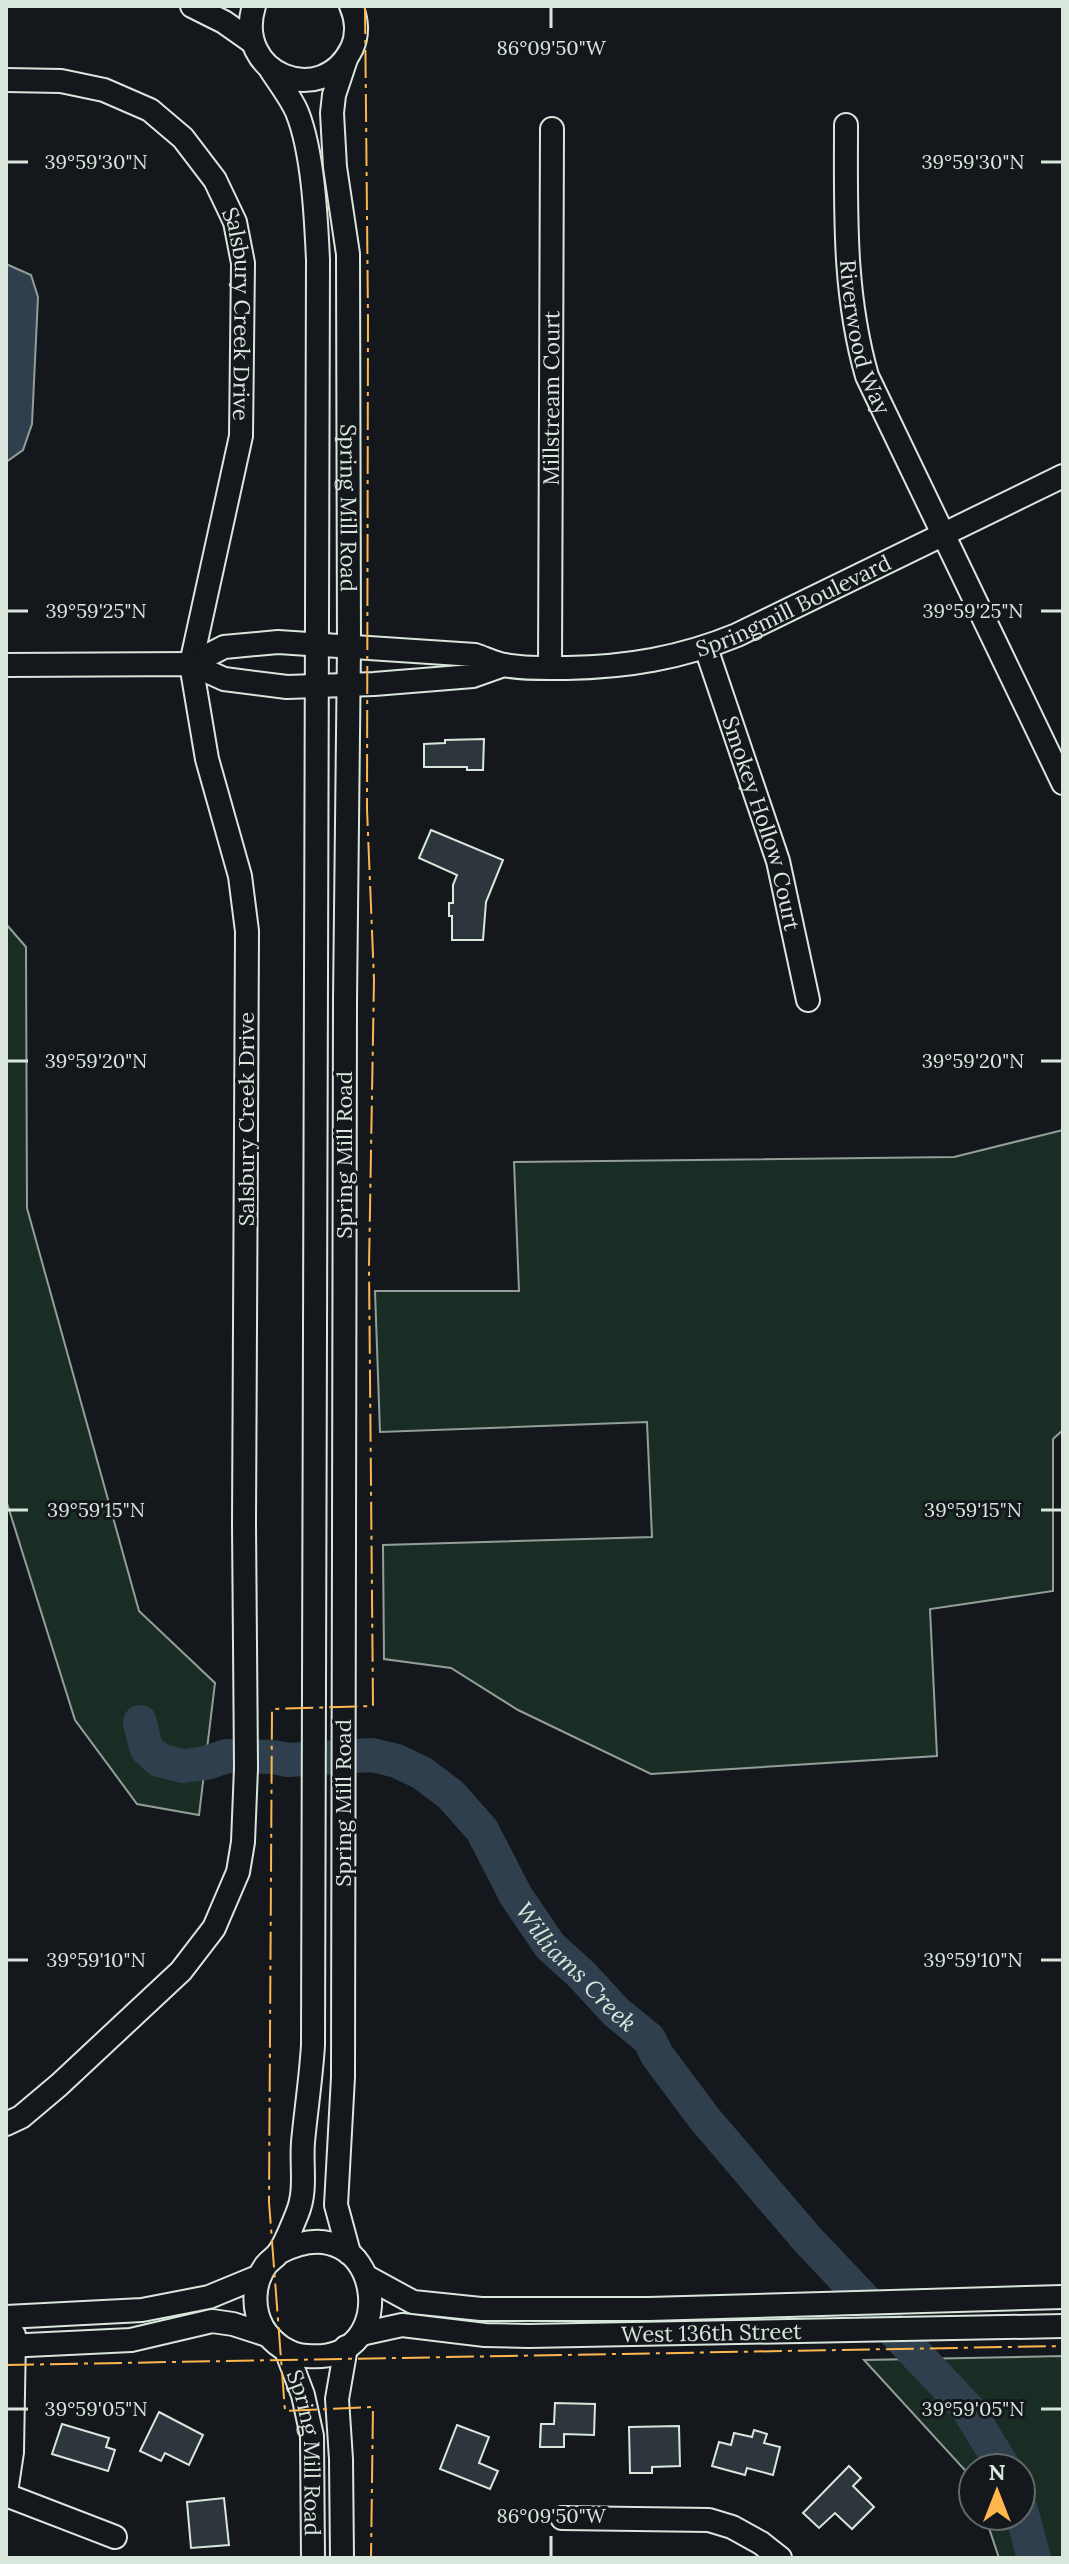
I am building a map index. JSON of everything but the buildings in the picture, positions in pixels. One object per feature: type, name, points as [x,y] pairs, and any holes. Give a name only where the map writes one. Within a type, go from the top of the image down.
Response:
[{"type":"street","points":[[192,6],[224,22],[251,41]]},
{"type":"street","points":[[251,41],[250,24],[254,6]]},
{"type":"street","name":"Spring Mill Road","points":[[280,2252],[303,2197],[303,2143],[313,2045],[313,1735],[333,686],[348,254],[332,135],[334,95],[354,44],[356,28],[351,6]]},
{"type":"street","name":"Spring Mill Road","points":[[251,41],[297,112],[306,147],[316,223],[319,404],[334,645],[343,1733],[343,2077],[336,2205],[349,2253]]},
{"type":"street","points":[[271,70],[286,78],[319,78],[346,59]]},
{"type":"street","name":"Salsbury Creek Drive","points":[[6,80],[61,81],[104,90],[150,110],[183,138],[215,180],[235,222],[243,263],[241,436],[191,664],[207,759],[240,876],[247,931],[246,1768],[243,1842],[238,1872],[206,1939],[181,1971],[59,2085],[21,2117],[6,2124]]},
{"type":"street","name":"Riverwood Way","points":[[846,125],[846,249],[857,343],[873,389],[1063,783]]},
{"type":"street","name":"Millstream Court","points":[[550,668],[552,129]]},
{"type":"street","name":"Springmill Boulevard","points":[[191,664],[224,647],[278,642],[475,655],[504,665],[550,668],[631,665],[662,660],[706,648],[1063,476]]},
{"type":"street","name":"Smokey Hollow Court","points":[[706,648],[778,861],[808,1000]]},
{"type":"street","points":[[6,665],[191,664]]},
{"type":"street","name":"Springmill Boulevard","points":[[191,664],[224,679],[287,687],[473,676],[504,665]]},
{"type":"street","points":[[10,2346],[131,2340],[212,2321],[267,2335],[286,2350],[301,2356],[332,2354],[353,2340],[371,2306],[367,2277],[349,2253],[333,2244],[314,2241],[296,2244],[280,2252],[260,2276],[256,2291],[260,2322],[267,2335]]},
{"type":"street","points":[[115,2537],[6,2494],[12,2452],[10,2317],[168,2306],[209,2297],[260,2276]]},
{"type":"street","name":"West 136th Street","points":[[367,2277],[405,2300],[451,2307],[649,2309],[1063,2297]]},
{"type":"street","name":"West 136th Street","points":[[353,2340],[402,2325],[485,2335],[528,2336],[1063,2326]]},
{"type":"street","name":"Spring Mill Road","points":[[342,2558],[337,2399],[353,2340]]},
{"type":"street","name":"Spring Mill Road","points":[[286,2350],[303,2395],[312,2436],[313,2558]]},
{"type":"street","points":[[562,2518],[709,2520],[732,2527],[780,2558]]},
{"type":"green space","points":[[6,924],[26,947],[27,1208],[139,1611],[215,1683],[199,1815],[137,1804],[75,1720],[6,1500]]},
{"type":"green space","points":[[1063,1130],[1063,1430],[1053,1439],[1053,1591],[930,1609],[937,1756],[651,1774],[518,1710],[451,1668],[384,1659],[383,1545],[652,1537],[647,1422],[380,1432],[375,1291],[519,1291],[514,1162],[954,1157]]},
{"type":"green space","points":[[1063,2356],[1063,2558],[999,2558],[990,2532],[1037,2532],[1037,2452],[957,2452],[957,2462],[864,2360]]},
{"type":"water","points":[[6,264],[31,275],[38,297],[32,424],[23,450],[6,462]]},
{"type":"waterway","name":"Williams Creek","points":[[140,1722],[146,1748],[159,1760],[183,1766],[227,1756],[288,1760],[372,1755],[397,1761],[422,1773],[451,1795],[482,1830],[516,1896],[550,1946],[616,2012],[649,2039],[657,2055],[704,2118],[807,2239],[968,2409],[994,2452]]},
{"type":"waterway","name":"Williams Creek","points":[[1027,2532],[1034,2558]]},
{"type":"power","points":[[365,6],[367,809],[374,980],[369,1267],[373,1706],[272,1709],[269,2202],[285,2411],[373,2407],[371,2558]]},
{"type":"power","points":[[6,2365],[1063,2346]]}]
